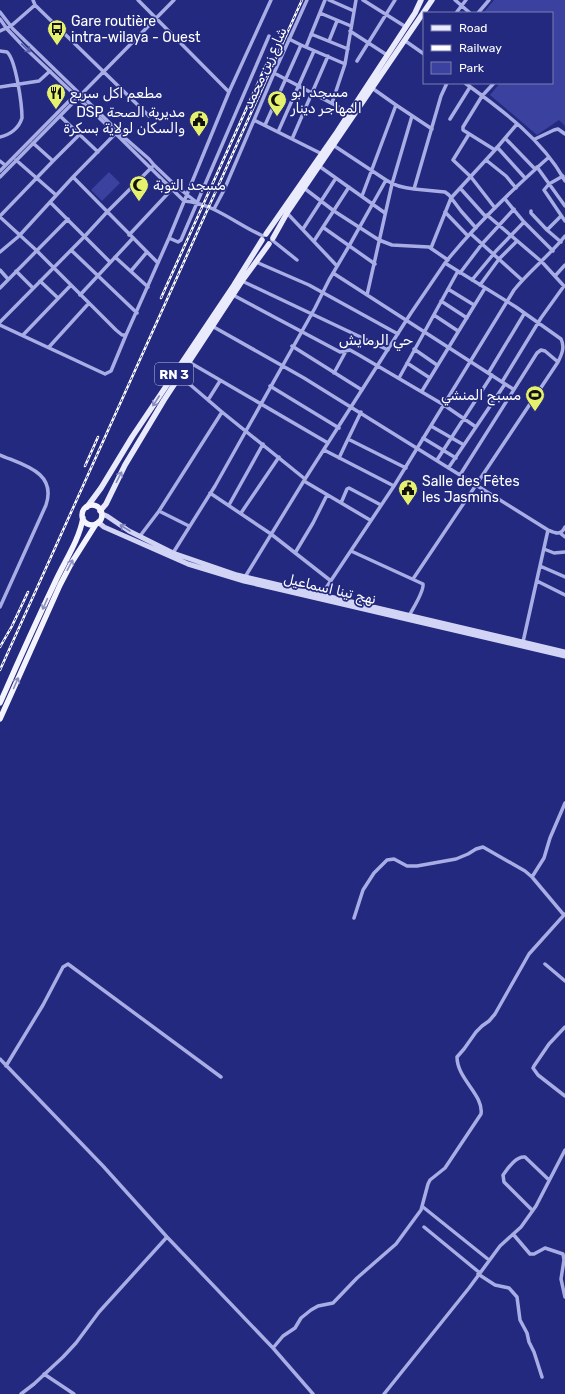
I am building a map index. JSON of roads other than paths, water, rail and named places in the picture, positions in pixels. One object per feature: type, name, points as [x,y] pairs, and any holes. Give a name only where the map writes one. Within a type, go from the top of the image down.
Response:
[{"type":"highway","points":[[0,703],[76,539],[83,518],[83,513],[87,507],[95,506],[101,512],[101,517],[72,562],[60,585],[0,719]]},
{"type":"highway","points":[[83,518],[88,524],[97,523]]},
{"type":"main road","name":"RN 3","points":[[87,507],[101,488],[132,437],[234,285],[264,237],[350,113],[415,14],[421,0]]},
{"type":"main road","name":"RN 3","points":[[424,12],[432,0]]},
{"type":"main road","name":"RN 3","points":[[101,512],[144,432],[212,326],[271,241],[287,213],[423,13]]},
{"type":"main road","points":[[270,234],[271,241],[266,244],[264,237],[270,234]]},
{"type":"main road","name":"نهج تينا اسماعيل","points":[[101,512],[140,536],[173,553],[245,577],[320,597]]},
{"type":"main road","name":"نهج تينا اسماعيل","points":[[97,523],[195,566],[262,586],[320,597],[565,652]]},
{"type":"main road","name":"نهج تينا اسماعيل","points":[[408,617],[565,656]]},
{"type":"street","points":[[33,0],[35,4],[149,116]]},
{"type":"street","points":[[138,0],[229,92]]},
{"type":"street","points":[[0,177],[174,0]]},
{"type":"street","points":[[152,167],[0,323],[102,373],[107,374],[111,371],[169,238],[229,92],[271,0]]},
{"type":"street","name":"شارع زين محمد","points":[[307,0],[254,120],[322,154]]},
{"type":"street","points":[[306,47],[325,0]]},
{"type":"street","points":[[329,0],[354,11]]},
{"type":"street","points":[[332,103],[345,64],[356,0]]},
{"type":"street","points":[[363,0],[406,27]]},
{"type":"street","points":[[356,61],[394,0]]},
{"type":"street","points":[[456,0],[469,12]]},
{"type":"street","points":[[457,12],[466,0]]},
{"type":"street","points":[[479,12],[487,1],[482,0]]},
{"type":"street","points":[[0,31],[9,28],[35,4]]},
{"type":"street","points":[[0,12],[9,28],[117,132],[149,159],[152,167],[171,190],[184,201],[197,202]]},
{"type":"street","points":[[320,13],[350,29],[387,56]]},
{"type":"street","points":[[0,19],[74,95],[80,95]]},
{"type":"street","points":[[329,41],[336,21]]},
{"type":"street","points":[[311,34],[348,49]]},
{"type":"street","points":[[169,238],[178,242],[181,240],[269,36]]},
{"type":"street","points":[[289,39],[345,64]]},
{"type":"street","points":[[404,40],[423,52]]},
{"type":"street","points":[[265,125],[301,45]]},
{"type":"street","points":[[0,51],[10,53],[14,63],[22,120],[11,133],[0,137]]},
{"type":"street","points":[[278,132],[314,51]]},
{"type":"street","points":[[292,139],[328,56]]},
{"type":"street","points":[[0,87],[39,82],[50,71]]},
{"type":"street","points":[[274,73],[350,113]]},
{"type":"street","points":[[414,189],[441,96],[447,84]]},
{"type":"street","points":[[466,84],[535,139],[549,156],[565,181]]},
{"type":"street","points":[[493,84],[482,96],[463,127],[463,130],[496,149],[525,178]]},
{"type":"street","points":[[450,119],[470,87]]},
{"type":"street","points":[[372,88],[396,106],[432,128]]},
{"type":"street","points":[[0,171],[74,95]]},
{"type":"street","points":[[362,196],[396,106]]},
{"type":"street","points":[[60,116],[98,152]]},
{"type":"street","points":[[367,295],[392,184],[412,116]]},
{"type":"street","points":[[214,209],[224,190],[254,120]]},
{"type":"street","points":[[431,248],[451,198],[517,124]]},
{"type":"street","points":[[535,139],[558,129],[565,134]]},
{"type":"street","points":[[0,252],[19,236],[117,132]]},
{"type":"street","points":[[470,134],[454,160],[471,177],[495,208]]},
{"type":"street","points":[[79,135],[0,216],[116,330],[122,335],[126,335]]},
{"type":"street","points":[[505,138],[536,168],[565,206]]},
{"type":"street","points":[[33,143],[53,161]]},
{"type":"street","points":[[334,145],[392,184],[402,188],[445,192],[476,228]]},
{"type":"street","points":[[245,577],[328,443],[446,261],[486,216],[549,156]]},
{"type":"street","points":[[16,160],[56,196]]},
{"type":"street","points":[[486,160],[506,176],[516,188]]},
{"type":"street","points":[[0,161],[5,165]]},
{"type":"street","points":[[319,166],[385,213]]},
{"type":"street","points":[[152,167],[197,202],[214,209],[264,237]]},
{"type":"street","points":[[563,176],[549,184],[544,190],[565,221]]},
{"type":"street","points":[[73,177],[158,263]]},
{"type":"street","points":[[303,229],[336,178]]},
{"type":"street","points":[[173,553],[246,430],[386,180]]},
{"type":"street","points":[[130,235],[176,186]]},
{"type":"street","points":[[314,242],[348,187]]},
{"type":"street","points":[[304,188],[334,211],[379,240],[392,244],[431,248],[459,272],[561,339],[564,343],[564,349],[558,362],[414,580]]},
{"type":"street","points":[[449,467],[476,427],[538,324],[564,286],[564,284],[542,262],[486,216],[460,188]]},
{"type":"street","points":[[505,199],[524,222],[553,251]]},
{"type":"street","points":[[50,202],[110,262]]},
{"type":"street","points":[[399,378],[459,272],[514,209]]},
{"type":"street","points":[[531,211],[531,213],[547,230],[561,242]]},
{"type":"street","points":[[445,212],[522,280]]},
{"type":"street","points":[[287,213],[337,266]]},
{"type":"street","points":[[547,230],[561,216]]},
{"type":"street","points":[[0,288],[68,219]]},
{"type":"street","points":[[472,280],[510,235],[524,222]]},
{"type":"street","points":[[324,228],[375,264]]},
{"type":"street","points":[[320,597],[406,468],[416,448],[514,290],[522,280],[553,251],[565,236]]},
{"type":"street","points":[[80,295],[133,238]]},
{"type":"street","points":[[271,241],[297,260]]},
{"type":"street","points":[[480,285],[499,259],[517,241]]},
{"type":"street","points":[[71,250],[137,313]]},
{"type":"street","points":[[132,271],[147,252]]},
{"type":"street","points":[[115,257],[148,287]]},
{"type":"street","points":[[256,262],[322,292],[398,334]]},
{"type":"street","points":[[555,276],[565,265]]},
{"type":"street","points":[[0,270],[8,279]]},
{"type":"street","points":[[16,271],[33,288]]},
{"type":"street","points":[[333,273],[513,389]]},
{"type":"street","points":[[40,281],[58,298]]},
{"type":"street","points":[[242,281],[310,315],[388,350]]},
{"type":"street","points":[[23,335],[71,285]]},
{"type":"street","points":[[422,391],[485,288]]},
{"type":"street","points":[[448,289],[474,305]]},
{"type":"street","points":[[233,296],[340,352],[351,351],[422,391],[476,427]]},
{"type":"street","points":[[442,301],[467,318]]},
{"type":"street","points":[[49,347],[89,303]]},
{"type":"street","points":[[437,460],[491,374],[524,314]]},
{"type":"street","points":[[434,315],[458,331]]},
{"type":"street","points":[[212,326],[352,406],[416,448],[449,467],[548,530],[555,533],[560,533],[565,537]]},
{"type":"street","points":[[292,346],[362,390]]},
{"type":"street","points":[[414,350],[437,365]]},
{"type":"street","points":[[460,475],[513,389],[539,351],[545,350],[558,362]]},
{"type":"street","points":[[334,373],[346,351]]},
{"type":"street","points":[[189,362],[328,443]]},
{"type":"street","points":[[407,363],[430,378]]},
{"type":"street","points":[[180,376],[305,480],[327,495],[370,520]]},
{"type":"street","points":[[208,400],[220,381]]},
{"type":"street","points":[[270,386],[339,428]]},
{"type":"street","points":[[140,536],[159,511],[222,412]]},
{"type":"street","points":[[339,458],[361,412]]},
{"type":"street","points":[[431,426],[464,445]]},
{"type":"street","points":[[423,438],[456,458]]},
{"type":"street","points":[[348,439],[406,468]]},
{"type":"street","points":[[229,505],[263,444]]},
{"type":"street","points":[[324,450],[394,486]]},
{"type":"street","points":[[0,455],[33,469],[45,480],[48,492],[46,505],[0,607]]},
{"type":"street","points":[[241,513],[278,457]]},
{"type":"street","points":[[341,503],[347,489],[349,488],[381,505]]},
{"type":"street","points":[[210,493],[271,534],[331,581]]},
{"type":"street","points":[[295,553],[313,523],[327,495]]},
{"type":"street","points":[[159,511],[189,526]]},
{"type":"street","points":[[560,533],[565,527]]},
{"type":"street","points":[[523,642],[548,530]]},
{"type":"street","points":[[544,549],[554,553],[565,552]]},
{"type":"street","points":[[351,551],[422,583],[423,587],[408,617]]},
{"type":"street","points":[[540,566],[565,577]]},
{"type":"street","points":[[537,581],[565,595]]},
{"type":"street","points":[[532,877],[544,858],[550,838],[565,803]]},
{"type":"street","points":[[273,1348],[283,1336],[293,1330],[298,1322],[311,1310],[318,1306],[334,1302],[357,1278],[396,1244],[423,1207],[430,1180],[445,1168],[481,1114],[481,1105],[463,1077],[459,1068],[457,1057],[476,1032],[495,1014],[529,954],[564,915],[532,877],[521,868],[483,847],[456,859],[417,866],[407,866],[394,859],[385,862],[374,873],[363,890],[354,918]]},
{"type":"street","points":[[6,1066],[43,1005],[63,967],[68,964],[221,1077]]},
{"type":"street","points":[[545,964],[565,982]]},
{"type":"street","points":[[565,1027],[549,1044],[533,1068],[538,1075],[565,1096]]},
{"type":"street","points":[[0,1059],[103,1166],[167,1237],[273,1348],[313,1394]]},
{"type":"street","points":[[384,1394],[418,1353],[500,1246],[521,1227],[565,1150]]},
{"type":"street","points":[[532,1210],[504,1182],[503,1175],[518,1158],[525,1157],[549,1180]]},
{"type":"street","points":[[423,1207],[489,1260]]},
{"type":"street","points":[[424,1227],[479,1273],[496,1285],[509,1288],[517,1297],[520,1320],[527,1333],[542,1377]]},
{"type":"street","points":[[513,1234],[530,1254],[534,1254],[545,1248],[562,1254],[564,1260],[561,1279],[565,1297]]},
{"type":"street","points":[[21,1394],[76,1343],[99,1312],[167,1237]]},
{"type":"street","points":[[44,1374],[74,1394]]},
{"type":"railway","points":[[0,670],[302,0]]},
{"type":"railway","points":[[161,298],[267,63]]},
{"type":"railway","points":[[85,466],[98,437]]},
{"type":"railway","points":[[0,647],[28,592]]},
{"type":"place","name":"Gare routière intra-wilaya - Ouest","points":[[57,46]]},
{"type":"place","name":"مطعم اكل سريع","points":[[56,110]]},
{"type":"place","name":"مسجد ابو المهاجر دينار","points":[[277,117]]},
{"type":"place","name":"DSP مديرية الصحة والسكان لولاية بسكرة","points":[[199,137]]},
{"type":"place","name":"مسجد التوبة","points":[[139,202]]},
{"type":"place","name":"مسبح المنشي","points":[[535,412]]},
{"type":"place","name":"Salle des Fêtes les Jasmins","points":[[408,506]]},
{"type":"district","name":"حي الرمايش","points":[[376,340]]}]
